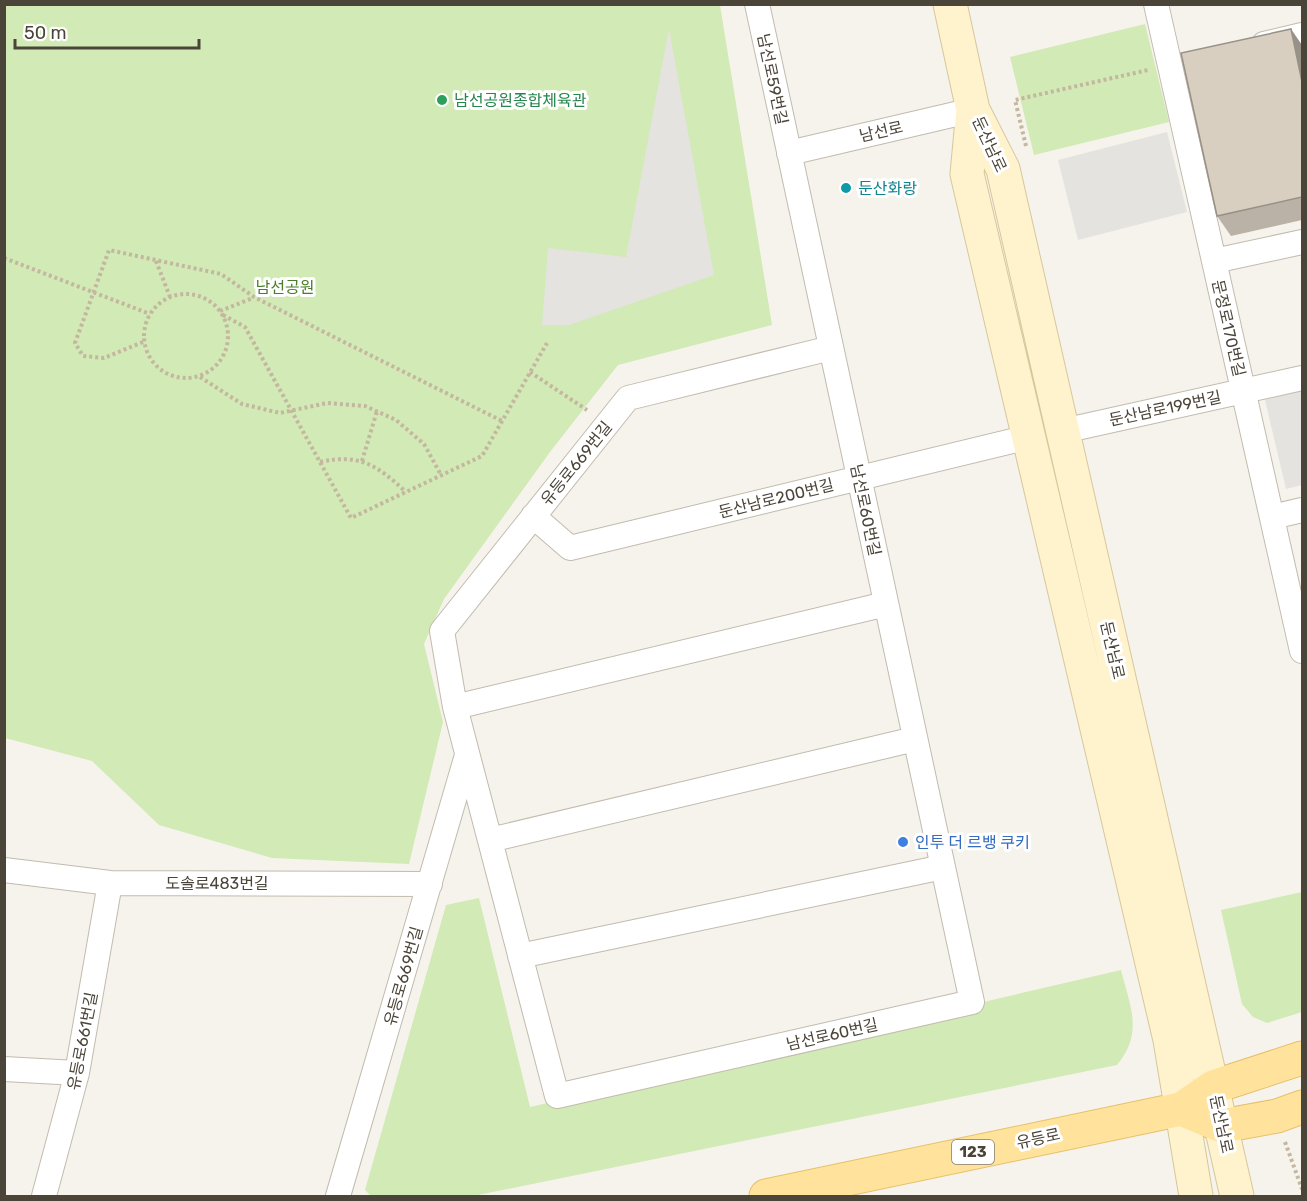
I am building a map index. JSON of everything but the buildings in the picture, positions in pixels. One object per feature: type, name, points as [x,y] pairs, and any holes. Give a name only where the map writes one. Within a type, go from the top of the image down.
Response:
[{"type":"main road","name":"둔산남로","points":[[950,4],[974,110],[1003,170],[1235,1186]]},
{"type":"main road","name":"둔산남로","points":[[974,110],[967,174],[1170,1040],[1196,1193]]},
{"type":"main road","name":"유등로","points":[[766,1197],[1181,1108],[1213,1087],[1302,1058]]},
{"type":"main road","points":[[1181,1108],[1222,1126],[1277,1116],[1302,1107]]},
{"type":"street","name":"남선로59번길","points":[[757,4],[789,153]]},
{"type":"street","name":"문정로170번길","points":[[1156,4],[1181,63],[1214,261],[1302,642]]},
{"type":"street","points":[[1247,48],[1302,35]]},
{"type":"street","name":"남선로","points":[[789,153],[974,110]]},
{"type":"street","name":"남선로60번길","points":[[557,1096],[972,1002],[789,153]]},
{"type":"street","points":[[1214,261],[1302,242]]},
{"type":"street","name":"유등로669번길","points":[[557,1096],[455,707],[442,631],[628,398],[831,348]]},
{"type":"street","name":"둔산남로199번길","points":[[1063,431],[1302,378]]},
{"type":"street","name":"둔산남로200번길","points":[[533,516],[570,548],[1029,437]]},
{"type":"street","points":[[1272,517],[1302,510]]},
{"type":"street","points":[[455,707],[886,604]]},
{"type":"street","points":[[490,840],[915,739]]},
{"type":"street","name":"유등로669번길","points":[[338,1197],[467,755]]},
{"type":"street","points":[[520,956],[943,867]]},
{"type":"street","name":"도솔로483번길","points":[[4,870],[111,883],[430,884]]},
{"type":"street","name":"유등로661번길","points":[[44,1197],[77,1073],[111,883]]},
{"type":"street","points":[[4,1069],[77,1073]]},
{"type":"path","points":[[1026,148],[1015,100],[1181,63]]},
{"type":"path","points":[[143,342],[104,358],[83,356],[75,343],[109,250],[221,274],[254,297],[502,421]]},
{"type":"path","points":[[4,258],[150,314]]},
{"type":"path","points":[[156,260],[170,297]]},
{"type":"path","points":[[221,313],[228,329],[228,344],[223,358],[213,369],[200,377],[186,379],[171,377],[158,369],[149,358],[143,342],[143,332],[154,308],[170,297],[190,294],[203,297],[221,313],[246,327],[351,518],[482,456],[547,343]]},
{"type":"path","points":[[221,313],[254,297]]},
{"type":"path","points":[[530,372],[607,424]]},
{"type":"path","points":[[200,377],[242,404],[280,413],[327,403],[365,406],[396,420],[424,444],[442,475]]},
{"type":"path","points":[[362,461],[377,411]]},
{"type":"path","points":[[320,462],[354,459],[362,461],[381,469],[406,492]]},
{"type":"path","points":[[1285,1142],[1302,1189]]},
{"type":"green space","name":"남선공원","points":[[4,5],[720,5],[772,325],[618,365],[550,452],[444,599],[424,644],[443,722],[409,864],[272,858],[159,825],[92,761],[5,738]]},
{"type":"green space","points":[[1145,24],[1169,122],[1034,155],[1010,57]]},
{"type":"green space","points":[[1302,892],[1302,1012],[1267,1023],[1253,1017],[1242,1004],[1221,910]]},
{"type":"green space","points":[[479,898],[530,1107],[1121,970],[1131,1007],[1133,1030],[1125,1053],[1117,1065],[473,1196],[371,1196],[365,1190],[446,905]]},
{"type":"shaded area","points":[[669,29],[714,275],[569,325],[542,325],[548,248],[626,257]]},
{"type":"shaded area","points":[[1167,132],[1187,212],[1078,240],[1058,160]]},
{"type":"shaded area","points":[[1302,387],[1302,485],[1286,489],[1264,396]]},
{"type":"place","name":"남선공원종합체육관","points":[[442,100]]},
{"type":"place","name":"둔산화랑","points":[[846,188]]},
{"type":"place","name":"인투 더 르뱅 쿠키","points":[[903,842]]}]
